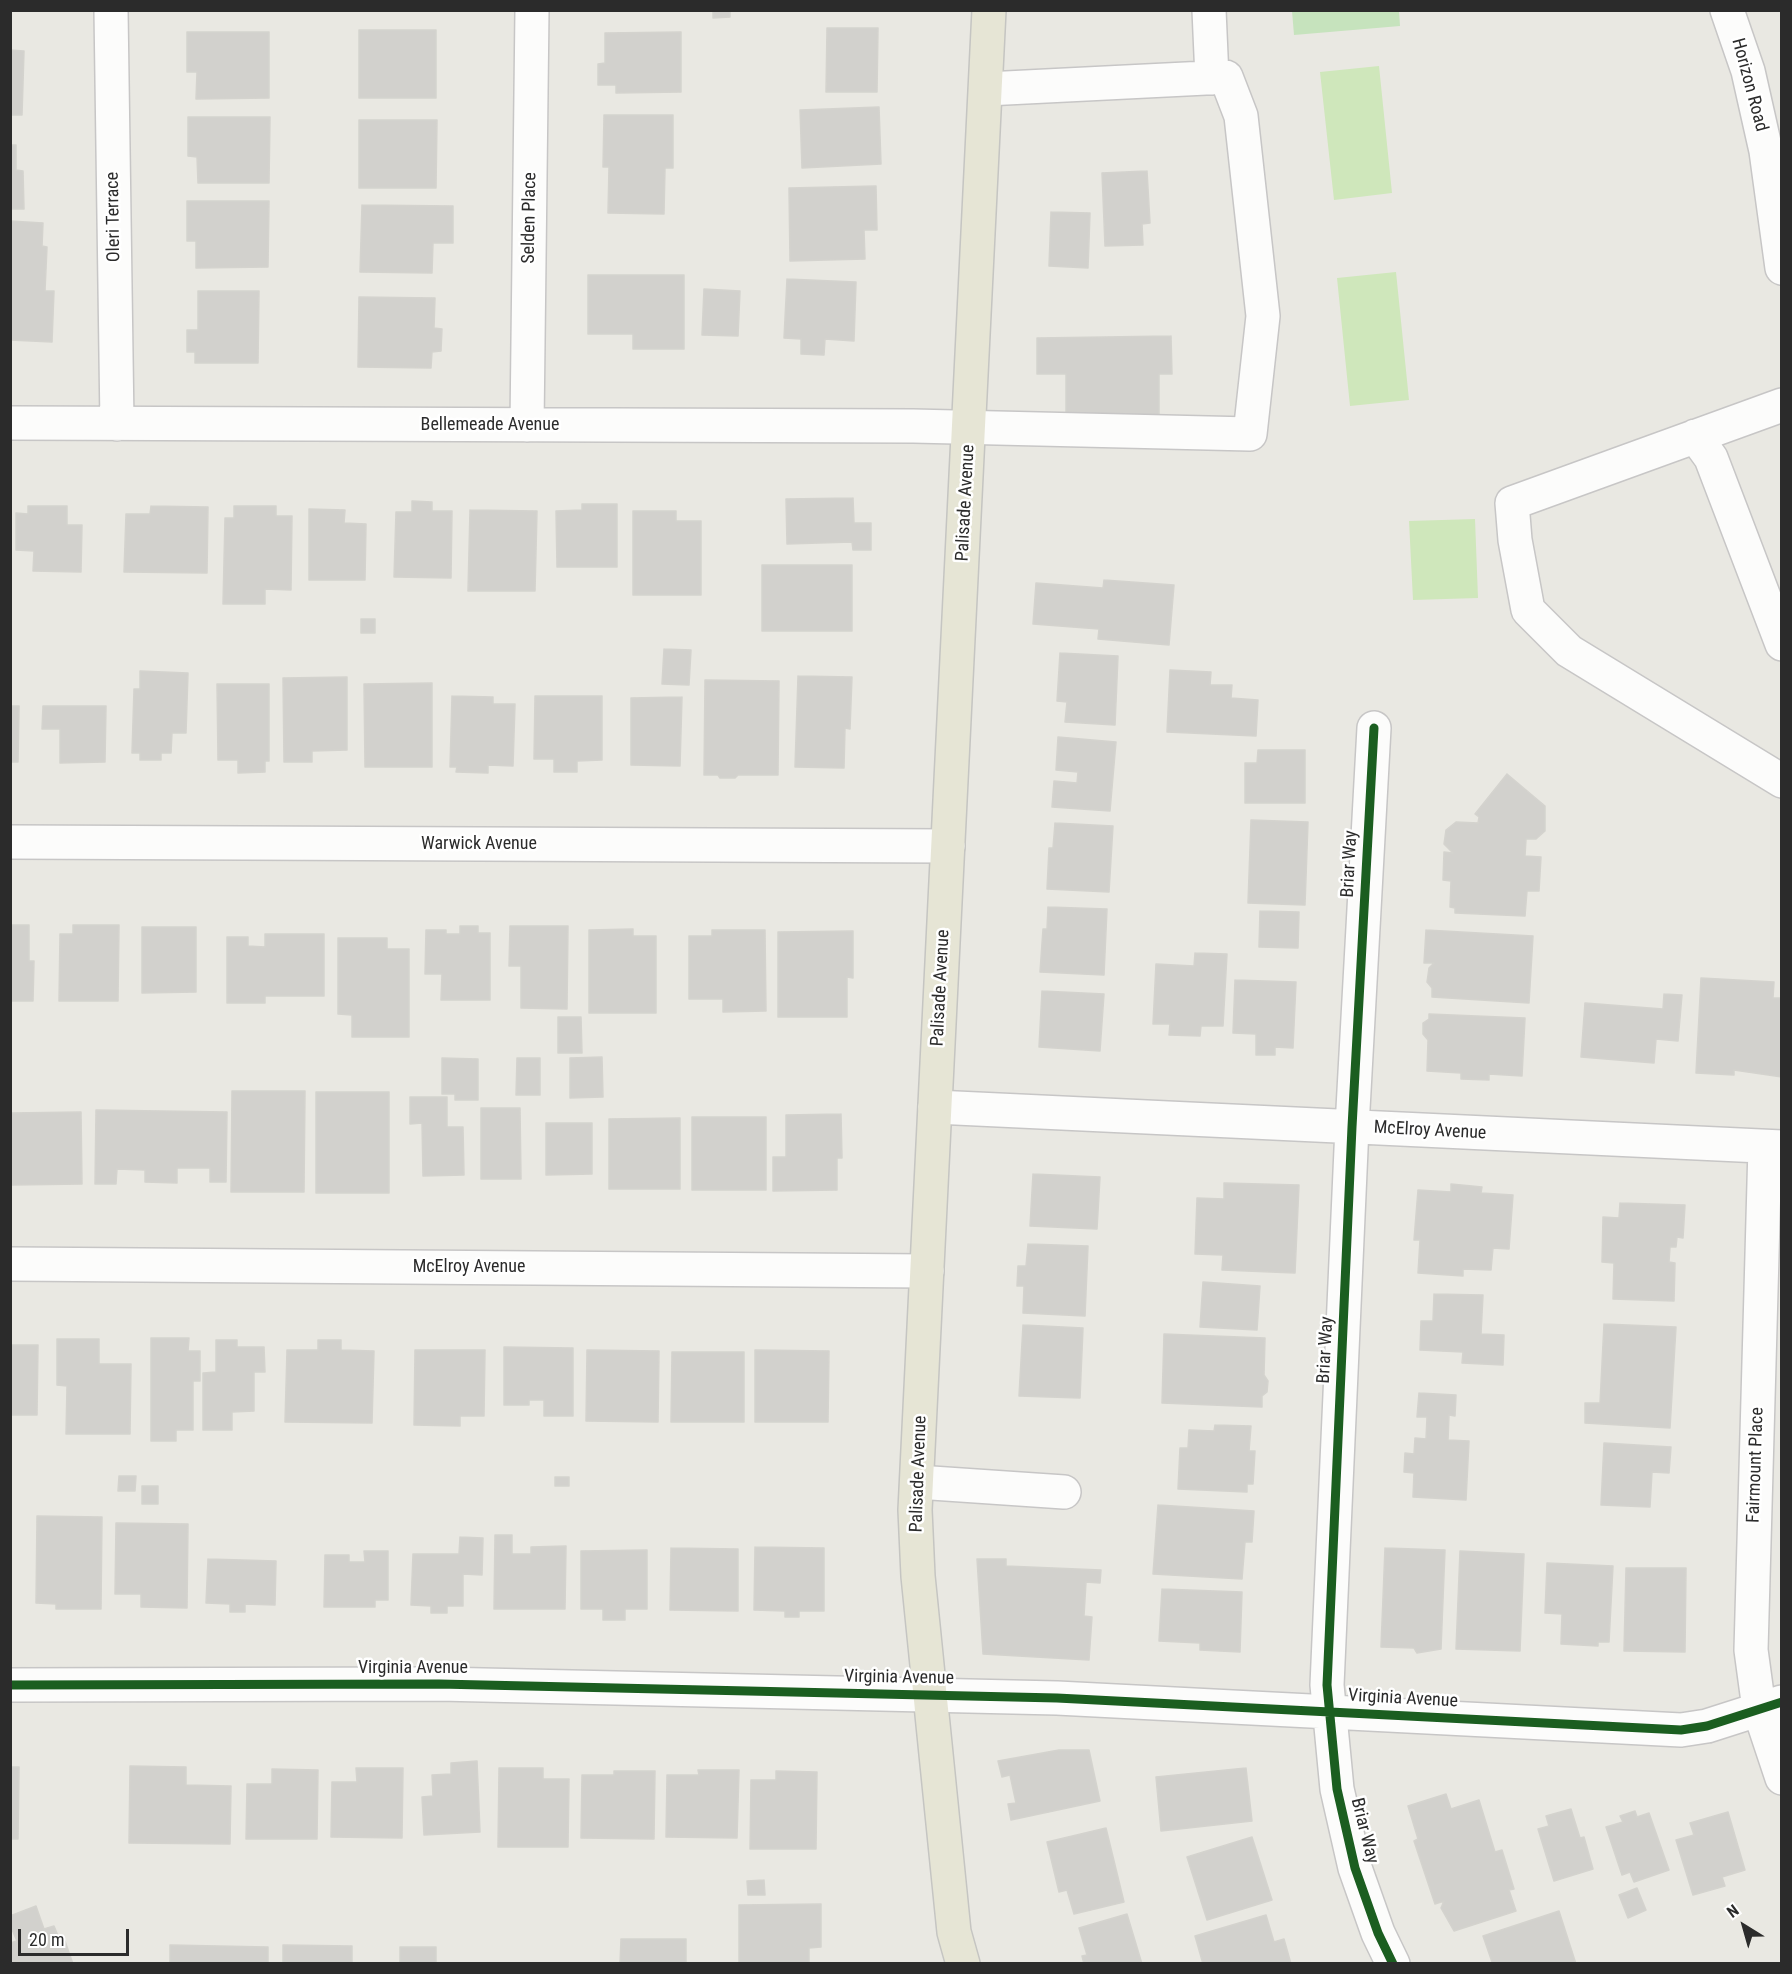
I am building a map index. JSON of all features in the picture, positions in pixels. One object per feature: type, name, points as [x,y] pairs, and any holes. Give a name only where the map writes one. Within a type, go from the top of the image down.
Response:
[{"type":"main road","name":"Palisade Avenue","points":[[963,1964],[954,1932],[929,1695],[918,1576],[917,1482],[989,10]]},
{"type":"main road","points":[[940,1964],[954,1932]]},
{"type":"street","name":"Oleri Terrace","points":[[111,10],[117,424]]},
{"type":"street","name":"Selden Place","points":[[527,425],[532,10]]},
{"type":"street","points":[[986,89],[1212,78],[1209,10]]},
{"type":"street","name":"Horizon Road","points":[[1727,10],[1748,71],[1766,151],[1780,252]]},
{"type":"street","name":"Bellemeade Avenue","points":[[10,423],[970,426],[1250,434],[1263,316],[1241,116],[1226,77],[1212,78]]},
{"type":"street","points":[[1782,405],[1512,503],[1515,540],[1528,610],[1569,651],[1782,781]]},
{"type":"street","points":[[1695,436],[1711,458],[1782,644]]},
{"type":"street","name":"Briar Way","points":[[1374,728],[1352,1127],[1328,1712],[1336,1789],[1355,1868],[1378,1933],[1393,1964]]},
{"type":"street","name":"Warwick Avenue","points":[[10,842],[948,846]]},
{"type":"street","name":"McElroy Avenue","points":[[936,1107],[1773,1147]]},
{"type":"street","name":"Fairmount Place","points":[[1773,1147],[1751,1650],[1770,1706],[1782,1778]]},
{"type":"street","name":"McElroy Avenue","points":[[10,1264],[927,1271]]},
{"type":"street","points":[[917,1482],[1064,1492]]},
{"type":"street","name":"Virginia Avenue","points":[[10,1685],[439,1684],[1057,1698],[1681,1730],[1707,1726],[1770,1706]]},
{"type":"green space","points":[[1292,11],[1399,11],[1400,26],[1294,35]]},
{"type":"green space","points":[[1379,66],[1392,193],[1334,200],[1320,72]]},
{"type":"green space","points":[[1396,272],[1409,400],[1350,406],[1337,278]]},
{"type":"green space","points":[[1475,519],[1478,598],[1413,600],[1409,521]]},
{"type":"building","points":[[713,10],[730,10],[730,17],[713,18]]},
{"type":"building","points":[[827,28],[878,28],[877,92],[826,92]]},
{"type":"building","points":[[359,30],[436,30],[436,98],[359,98]]},
{"type":"building","points":[[187,32],[269,32],[269,98],[196,99],[197,72],[187,72]]},
{"type":"building","points":[[681,32],[681,92],[616,93],[616,85],[598,85],[598,64],[605,63],[605,33]]},
{"type":"building","points":[[10,50],[24,51],[22,115],[10,115]]},
{"type":"building","points":[[879,107],[881,164],[802,168],[800,110]]},
{"type":"building","points":[[604,115],[673,115],[673,168],[665,168],[664,214],[608,213],[609,167],[603,167]]},
{"type":"building","points":[[188,117],[270,117],[269,183],[198,183],[197,157],[188,156]]},
{"type":"building","points":[[359,120],[437,120],[436,188],[359,188]]},
{"type":"building","points":[[10,145],[16,145],[16,170],[23,171],[24,209],[10,209]]},
{"type":"building","points":[[1147,171],[1150,223],[1142,224],[1143,245],[1105,246],[1102,173]]},
{"type":"building","points":[[876,186],[877,230],[864,230],[865,259],[790,261],[789,188]]},
{"type":"building","points":[[187,201],[269,201],[268,267],[196,268],[196,241],[187,241]]},
{"type":"building","points":[[362,205],[453,206],[453,243],[433,243],[432,273],[360,272]]},
{"type":"building","points":[[1051,212],[1090,213],[1088,268],[1049,266]]},
{"type":"building","points":[[10,221],[43,223],[42,246],[47,247],[45,291],[54,291],[52,342],[10,340]]},
{"type":"building","points":[[588,275],[684,275],[684,349],[633,349],[633,334],[588,334]]},
{"type":"building","points":[[787,279],[856,282],[854,341],[825,339],[824,355],[801,354],[801,339],[784,338]]},
{"type":"building","points":[[704,289],[740,291],[738,336],[702,335]]},
{"type":"building","points":[[198,291],[259,291],[258,363],[195,363],[195,352],[187,352],[187,330],[198,330]]},
{"type":"building","points":[[359,297],[435,298],[434,328],[442,329],[441,351],[432,352],[431,368],[358,367]]},
{"type":"building","points":[[1171,336],[1172,374],[1159,374],[1159,419],[1066,420],[1066,374],[1037,374],[1037,338]]},
{"type":"building","points":[[853,498],[854,523],[871,523],[871,550],[853,550],[852,542],[787,544],[786,499]]},
{"type":"building","points":[[412,501],[432,502],[432,511],[452,511],[451,578],[394,577],[396,512],[412,512]]},
{"type":"building","points":[[582,504],[617,504],[617,567],[557,567],[556,511],[582,510]]},
{"type":"building","points":[[28,506],[67,506],[67,525],[82,525],[81,572],[33,571],[34,551],[16,550],[16,513],[28,514]]},
{"type":"building","points":[[151,506],[208,507],[207,573],[124,572],[126,514],[150,514]]},
{"type":"building","points":[[234,506],[276,506],[276,516],[292,516],[291,590],[265,589],[265,604],[223,604],[225,518],[234,518]]},
{"type":"building","points":[[309,509],[345,510],[344,523],[366,524],[365,580],[309,580]]},
{"type":"building","points":[[470,510],[537,511],[535,591],[468,591]]},
{"type":"building","points":[[633,511],[676,511],[676,521],[701,521],[701,595],[633,595]]},
{"type":"building","points":[[762,565],[852,565],[852,631],[762,631]]},
{"type":"building","points":[[1104,580],[1174,585],[1169,645],[1098,639],[1099,629],[1033,624],[1036,583],[1103,588]]},
{"type":"building","points":[[361,619],[375,619],[375,633],[361,633]]},
{"type":"building","points":[[664,649],[691,650],[689,685],[662,684]]},
{"type":"building","points":[[1060,653],[1118,656],[1115,725],[1065,722],[1067,702],[1057,701]]},
{"type":"building","points":[[1170,670],[1211,672],[1210,685],[1232,685],[1231,698],[1258,700],[1256,736],[1167,732]]},
{"type":"building","points":[[140,671],[188,673],[186,733],[172,733],[171,753],[161,753],[161,760],[140,760],[140,753],[132,753],[134,689],[140,689]]},
{"type":"building","points":[[798,676],[852,677],[850,729],[845,728],[844,768],[795,767]]},
{"type":"building","points":[[347,677],[347,750],[312,751],[312,762],[284,762],[283,678]]},
{"type":"building","points":[[705,680],[779,681],[778,775],[738,775],[735,778],[720,778],[718,775],[704,775]]},
{"type":"building","points":[[432,683],[432,767],[365,767],[364,684]]},
{"type":"building","points":[[217,684],[269,684],[269,761],[265,761],[265,772],[238,773],[238,760],[218,760]]},
{"type":"building","points":[[452,696],[493,697],[493,704],[515,704],[513,766],[488,765],[488,773],[456,772],[457,767],[450,767]]},
{"type":"building","points":[[535,696],[602,696],[602,760],[577,761],[577,772],[554,772],[554,759],[534,759]]},
{"type":"building","points":[[682,697],[680,766],[631,765],[631,698]]},
{"type":"building","points":[[10,706],[19,706],[18,762],[10,762]]},
{"type":"building","points":[[43,706],[106,706],[105,762],[60,763],[60,729],[42,729]]},
{"type":"building","points":[[1058,737],[1116,742],[1110,811],[1052,807],[1054,781],[1077,783],[1078,772],[1056,770]]},
{"type":"building","points":[[1258,750],[1305,750],[1305,803],[1245,803],[1245,763],[1257,763]]},
{"type":"building","points":[[1507,774],[1545,806],[1545,831],[1536,839],[1526,839],[1525,856],[1541,857],[1539,891],[1527,891],[1525,916],[1455,913],[1455,908],[1450,907],[1451,881],[1443,880],[1444,852],[1453,853],[1444,844],[1446,830],[1456,822],[1478,823],[1479,817],[1475,814]]},
{"type":"building","points":[[1251,820],[1308,822],[1305,905],[1248,903]]},
{"type":"building","points":[[1055,823],[1113,826],[1109,892],[1047,889],[1049,848],[1053,848]]},
{"type":"building","points":[[1048,907],[1107,909],[1104,975],[1040,972],[1043,929],[1047,929]]},
{"type":"building","points":[[1260,911],[1299,912],[1298,948],[1259,947]]},
{"type":"building","points":[[10,925],[29,925],[29,961],[34,961],[33,1001],[10,1001]]},
{"type":"building","points":[[73,925],[119,925],[118,1001],[59,1001],[60,934],[73,934]]},
{"type":"building","points":[[460,926],[478,926],[478,933],[490,933],[490,1000],[441,1000],[442,974],[425,974],[426,930],[446,930],[446,934],[460,934]]},
{"type":"building","points":[[510,926],[568,926],[567,1009],[521,1008],[521,966],[509,966]]},
{"type":"building","points":[[142,927],[196,927],[196,992],[142,993]]},
{"type":"building","points":[[633,929],[633,936],[656,936],[656,1013],[589,1013],[589,930]]},
{"type":"building","points":[[712,930],[765,930],[766,1011],[723,1012],[723,999],[689,999],[689,936],[712,936]]},
{"type":"building","points":[[1426,930],[1533,936],[1529,1003],[1432,997],[1432,988],[1427,982],[1429,968],[1434,963],[1424,963]]},
{"type":"building","points":[[853,931],[853,978],[847,977],[847,1017],[778,1017],[778,932]]},
{"type":"building","points":[[265,934],[324,934],[324,996],[265,996],[265,1003],[227,1003],[227,937],[248,937],[248,946],[265,947]]},
{"type":"building","points":[[338,938],[387,938],[387,949],[409,949],[409,1037],[352,1037],[352,1015],[338,1014]]},
{"type":"building","points":[[1195,953],[1227,954],[1223,1026],[1201,1026],[1200,1036],[1169,1035],[1170,1024],[1153,1024],[1156,964],[1194,966]]},
{"type":"building","points":[[1701,978],[1774,982],[1773,998],[1782,998],[1782,1077],[1734,1070],[1734,1075],[1696,1073]]},
{"type":"building","points":[[1235,980],[1296,982],[1293,1048],[1275,1047],[1275,1055],[1256,1055],[1256,1034],[1233,1033]]},
{"type":"building","points":[[1042,991],[1104,994],[1100,1051],[1039,1047]]},
{"type":"building","points":[[1664,994],[1682,995],[1678,1041],[1656,1039],[1654,1063],[1581,1057],[1585,1003],[1663,1009]]},
{"type":"building","points":[[1429,1014],[1525,1018],[1522,1076],[1489,1074],[1489,1080],[1461,1079],[1461,1073],[1427,1071],[1428,1040],[1423,1034],[1423,1023],[1429,1019]]},
{"type":"building","points":[[558,1017],[581,1017],[582,1053],[558,1053]]},
{"type":"building","points":[[602,1057],[603,1097],[570,1098],[570,1058]]},
{"type":"building","points":[[442,1058],[478,1059],[478,1100],[455,1100],[455,1094],[442,1094]]},
{"type":"building","points":[[517,1058],[540,1058],[540,1095],[516,1095]]},
{"type":"building","points":[[232,1091],[305,1091],[304,1192],[231,1192]]},
{"type":"building","points":[[316,1092],[389,1092],[389,1193],[316,1193]]},
{"type":"building","points":[[410,1097],[447,1097],[447,1127],[463,1127],[464,1175],[423,1176],[422,1123],[410,1124]]},
{"type":"building","points":[[481,1108],[520,1108],[521,1179],[481,1179]]},
{"type":"building","points":[[96,1110],[227,1112],[226,1182],[210,1182],[210,1168],[177,1168],[177,1183],[145,1182],[145,1170],[117,1169],[116,1184],[95,1184]]},
{"type":"building","points":[[81,1112],[82,1184],[12,1185],[11,1113]]},
{"type":"building","points":[[841,1114],[842,1158],[837,1158],[837,1190],[773,1191],[773,1157],[786,1157],[786,1115]]},
{"type":"building","points":[[692,1117],[766,1117],[766,1190],[692,1190]]},
{"type":"building","points":[[680,1118],[680,1189],[609,1189],[609,1119]]},
{"type":"building","points":[[546,1123],[592,1123],[592,1174],[546,1175]]},
{"type":"building","points":[[1033,1174],[1100,1177],[1097,1229],[1030,1226]]},
{"type":"building","points":[[1224,1183],[1299,1185],[1295,1273],[1222,1270],[1223,1255],[1195,1254],[1197,1198],[1224,1199]]},
{"type":"building","points":[[1451,1184],[1482,1187],[1481,1193],[1513,1195],[1509,1249],[1493,1248],[1491,1270],[1463,1269],[1463,1276],[1418,1273],[1420,1240],[1414,1240],[1418,1190],[1451,1192]]},
{"type":"building","points":[[1620,1203],[1685,1205],[1683,1238],[1677,1237],[1676,1247],[1670,1247],[1669,1262],[1675,1263],[1674,1301],[1613,1299],[1614,1263],[1602,1262],[1603,1217],[1619,1218]]},
{"type":"building","points":[[1028,1244],[1088,1246],[1085,1316],[1023,1313],[1024,1286],[1017,1286],[1018,1266],[1026,1266]]},
{"type":"building","points":[[1203,1282],[1260,1286],[1257,1330],[1200,1327]]},
{"type":"building","points":[[1434,1294],[1483,1295],[1481,1334],[1504,1335],[1503,1365],[1462,1363],[1463,1352],[1420,1350],[1421,1321],[1433,1321]]},
{"type":"building","points":[[1604,1324],[1676,1327],[1670,1428],[1585,1423],[1585,1403],[1600,1403]]},
{"type":"building","points":[[1023,1325],[1083,1328],[1080,1398],[1019,1396]]},
{"type":"building","points":[[1164,1334],[1265,1338],[1264,1375],[1268,1381],[1267,1392],[1262,1396],[1262,1407],[1162,1403]]},
{"type":"building","points":[[151,1338],[189,1338],[188,1351],[200,1351],[200,1381],[193,1381],[193,1430],[176,1430],[176,1441],[151,1441]]},
{"type":"building","points":[[57,1339],[99,1339],[99,1364],[131,1364],[130,1434],[66,1434],[67,1386],[57,1385]]},
{"type":"building","points":[[216,1340],[237,1340],[237,1347],[264,1347],[265,1372],[254,1372],[254,1411],[232,1412],[232,1430],[203,1430],[203,1373],[216,1372]]},
{"type":"building","points":[[318,1340],[341,1340],[341,1350],[374,1351],[372,1423],[285,1422],[287,1350],[318,1350]]},
{"type":"building","points":[[10,1345],[38,1345],[37,1415],[10,1415]]},
{"type":"building","points":[[504,1347],[573,1348],[573,1416],[544,1416],[544,1400],[529,1400],[529,1405],[504,1405]]},
{"type":"building","points":[[415,1350],[485,1350],[484,1416],[460,1416],[460,1426],[414,1425]]},
{"type":"building","points":[[587,1350],[659,1351],[658,1422],[586,1421]]},
{"type":"building","points":[[755,1350],[829,1351],[828,1422],[755,1422]]},
{"type":"building","points":[[672,1352],[744,1352],[744,1422],[671,1422]]},
{"type":"building","points":[[1419,1393],[1456,1395],[1455,1416],[1449,1415],[1448,1440],[1469,1441],[1466,1500],[1413,1497],[1414,1473],[1404,1472],[1405,1453],[1414,1454],[1415,1438],[1426,1439],[1427,1417],[1417,1417]]},
{"type":"building","points":[[1215,1425],[1251,1426],[1249,1451],[1255,1451],[1253,1484],[1247,1484],[1247,1492],[1178,1489],[1180,1448],[1188,1448],[1189,1430],[1214,1431]]},
{"type":"building","points":[[1604,1443],[1671,1447],[1669,1473],[1652,1472],[1650,1507],[1601,1505]]},
{"type":"building","points":[[119,1476],[136,1476],[135,1491],[118,1491]]},
{"type":"building","points":[[555,1477],[569,1477],[569,1486],[555,1486]]},
{"type":"building","points":[[142,1486],[158,1486],[158,1504],[142,1504]]},
{"type":"building","points":[[1158,1505],[1254,1511],[1252,1542],[1245,1542],[1242,1579],[1153,1574]]},
{"type":"building","points":[[37,1516],[102,1517],[101,1609],[56,1609],[56,1604],[36,1603]]},
{"type":"building","points":[[116,1523],[188,1524],[187,1608],[141,1607],[141,1594],[115,1594]]},
{"type":"building","points":[[495,1535],[512,1535],[512,1554],[531,1554],[531,1547],[566,1546],[565,1609],[494,1609]]},
{"type":"building","points":[[460,1537],[483,1538],[482,1575],[463,1574],[463,1606],[447,1606],[447,1613],[431,1613],[431,1606],[411,1605],[413,1554],[459,1554]]},
{"type":"building","points":[[755,1547],[824,1548],[824,1611],[799,1611],[799,1617],[785,1617],[785,1611],[754,1610]]},
{"type":"building","points":[[671,1548],[738,1549],[738,1611],[670,1610]]},
{"type":"building","points":[[1385,1548],[1445,1550],[1441,1649],[1417,1653],[1414,1648],[1381,1647]]},
{"type":"building","points":[[647,1550],[647,1609],[625,1609],[625,1620],[603,1620],[603,1609],[581,1609],[581,1551]]},
{"type":"building","points":[[364,1551],[388,1551],[388,1600],[375,1600],[375,1607],[324,1607],[325,1555],[349,1555],[349,1562],[365,1562]]},
{"type":"building","points":[[1460,1551],[1524,1554],[1520,1651],[1456,1649]]},
{"type":"building","points":[[208,1559],[276,1561],[275,1605],[245,1604],[245,1612],[230,1612],[230,1604],[206,1603]]},
{"type":"building","points":[[977,1559],[1006,1559],[1006,1566],[1101,1570],[1100,1583],[1086,1582],[1084,1616],[1092,1617],[1089,1660],[983,1654]]},
{"type":"building","points":[[1547,1563],[1613,1566],[1609,1642],[1598,1642],[1598,1646],[1561,1644],[1562,1614],[1545,1613]]},
{"type":"building","points":[[1626,1568],[1686,1568],[1685,1652],[1624,1651]]},
{"type":"building","points":[[1162,1589],[1242,1592],[1240,1652],[1200,1650],[1200,1643],[1159,1641]]},
{"type":"building","points":[[1059,1750],[1089,1750],[1100,1801],[1011,1820],[1008,1804],[1016,1803],[1010,1775],[1002,1777],[998,1761]]},
{"type":"building","points":[[477,1761],[480,1832],[424,1835],[422,1797],[433,1796],[432,1775],[451,1774],[451,1763]]},
{"type":"building","points":[[130,1766],[186,1767],[186,1785],[231,1786],[230,1844],[129,1843]]},
{"type":"building","points":[[10,1767],[19,1767],[18,1839],[10,1839]]},
{"type":"building","points":[[356,1768],[403,1768],[402,1838],[331,1837],[332,1782],[357,1782]]},
{"type":"building","points":[[499,1768],[543,1768],[543,1779],[569,1779],[568,1847],[498,1847]]},
{"type":"building","points":[[1246,1768],[1252,1821],[1161,1831],[1156,1777]]},
{"type":"building","points":[[272,1769],[318,1770],[317,1839],[246,1839],[247,1784],[272,1784]]},
{"type":"building","points":[[698,1770],[739,1770],[737,1838],[666,1837],[667,1775],[699,1775]]},
{"type":"building","points":[[614,1771],[655,1771],[654,1839],[581,1838],[582,1775],[614,1775]]},
{"type":"building","points":[[776,1771],[817,1772],[816,1849],[750,1849],[751,1780],[776,1780]]},
{"type":"building","points":[[1446,1794],[1451,1809],[1479,1800],[1495,1852],[1502,1850],[1514,1889],[1509,1890],[1516,1911],[1454,1931],[1441,1908],[1444,1901],[1435,1904],[1414,1841],[1418,1839],[1408,1806]]},
{"type":"building","points":[[1571,1809],[1580,1838],[1584,1837],[1593,1869],[1554,1881],[1538,1829],[1549,1826],[1546,1816]]},
{"type":"building","points":[[1635,1811],[1637,1817],[1649,1813],[1669,1870],[1634,1882],[1630,1872],[1622,1875],[1606,1827],[1623,1822],[1620,1816]]},
{"type":"building","points":[[1728,1812],[1745,1870],[1722,1877],[1725,1886],[1693,1895],[1676,1840],[1694,1835],[1690,1823]]},
{"type":"building","points":[[1106,1828],[1124,1902],[1074,1914],[1067,1890],[1059,1892],[1047,1842]]},
{"type":"building","points":[[1252,1837],[1272,1900],[1207,1920],[1187,1857]]},
{"type":"building","points":[[764,1880],[765,1895],[748,1895],[747,1881]]},
{"type":"building","points":[[1637,1888],[1646,1910],[1628,1918],[1619,1895]]},
{"type":"building","points":[[821,1904],[821,1947],[809,1948],[809,1964],[739,1964],[739,1905]]},
{"type":"building","points":[[36,1906],[44,1929],[54,1926],[61,1943],[65,1941],[73,1964],[10,1964],[10,1943],[17,1941],[10,1925],[10,1916]]},
{"type":"building","points":[[1559,1911],[1576,1964],[1489,1964],[1492,1962],[1483,1936]]},
{"type":"building","points":[[1127,1914],[1142,1964],[1084,1964],[1082,1956],[1087,1955],[1079,1928]]},
{"type":"building","points":[[1266,1915],[1274,1942],[1284,1939],[1291,1964],[1203,1964],[1195,1936]]},
{"type":"building","points":[[621,1939],[686,1939],[686,1964],[620,1964]]},
{"type":"building","points":[[170,1945],[268,1947],[268,1964],[170,1964]]},
{"type":"building","points":[[283,1945],[352,1946],[352,1964],[283,1964]]},
{"type":"building","points":[[400,1947],[436,1947],[436,1964],[400,1964]]},
{"type":"cycle path","points":[[1374,728],[1352,1127],[1327,1685],[1337,1789],[1355,1868],[1378,1933],[1393,1964]]},
{"type":"cycle path","points":[[10,1685],[439,1684],[1057,1698],[1681,1730],[1707,1726],[1782,1702]]}]
